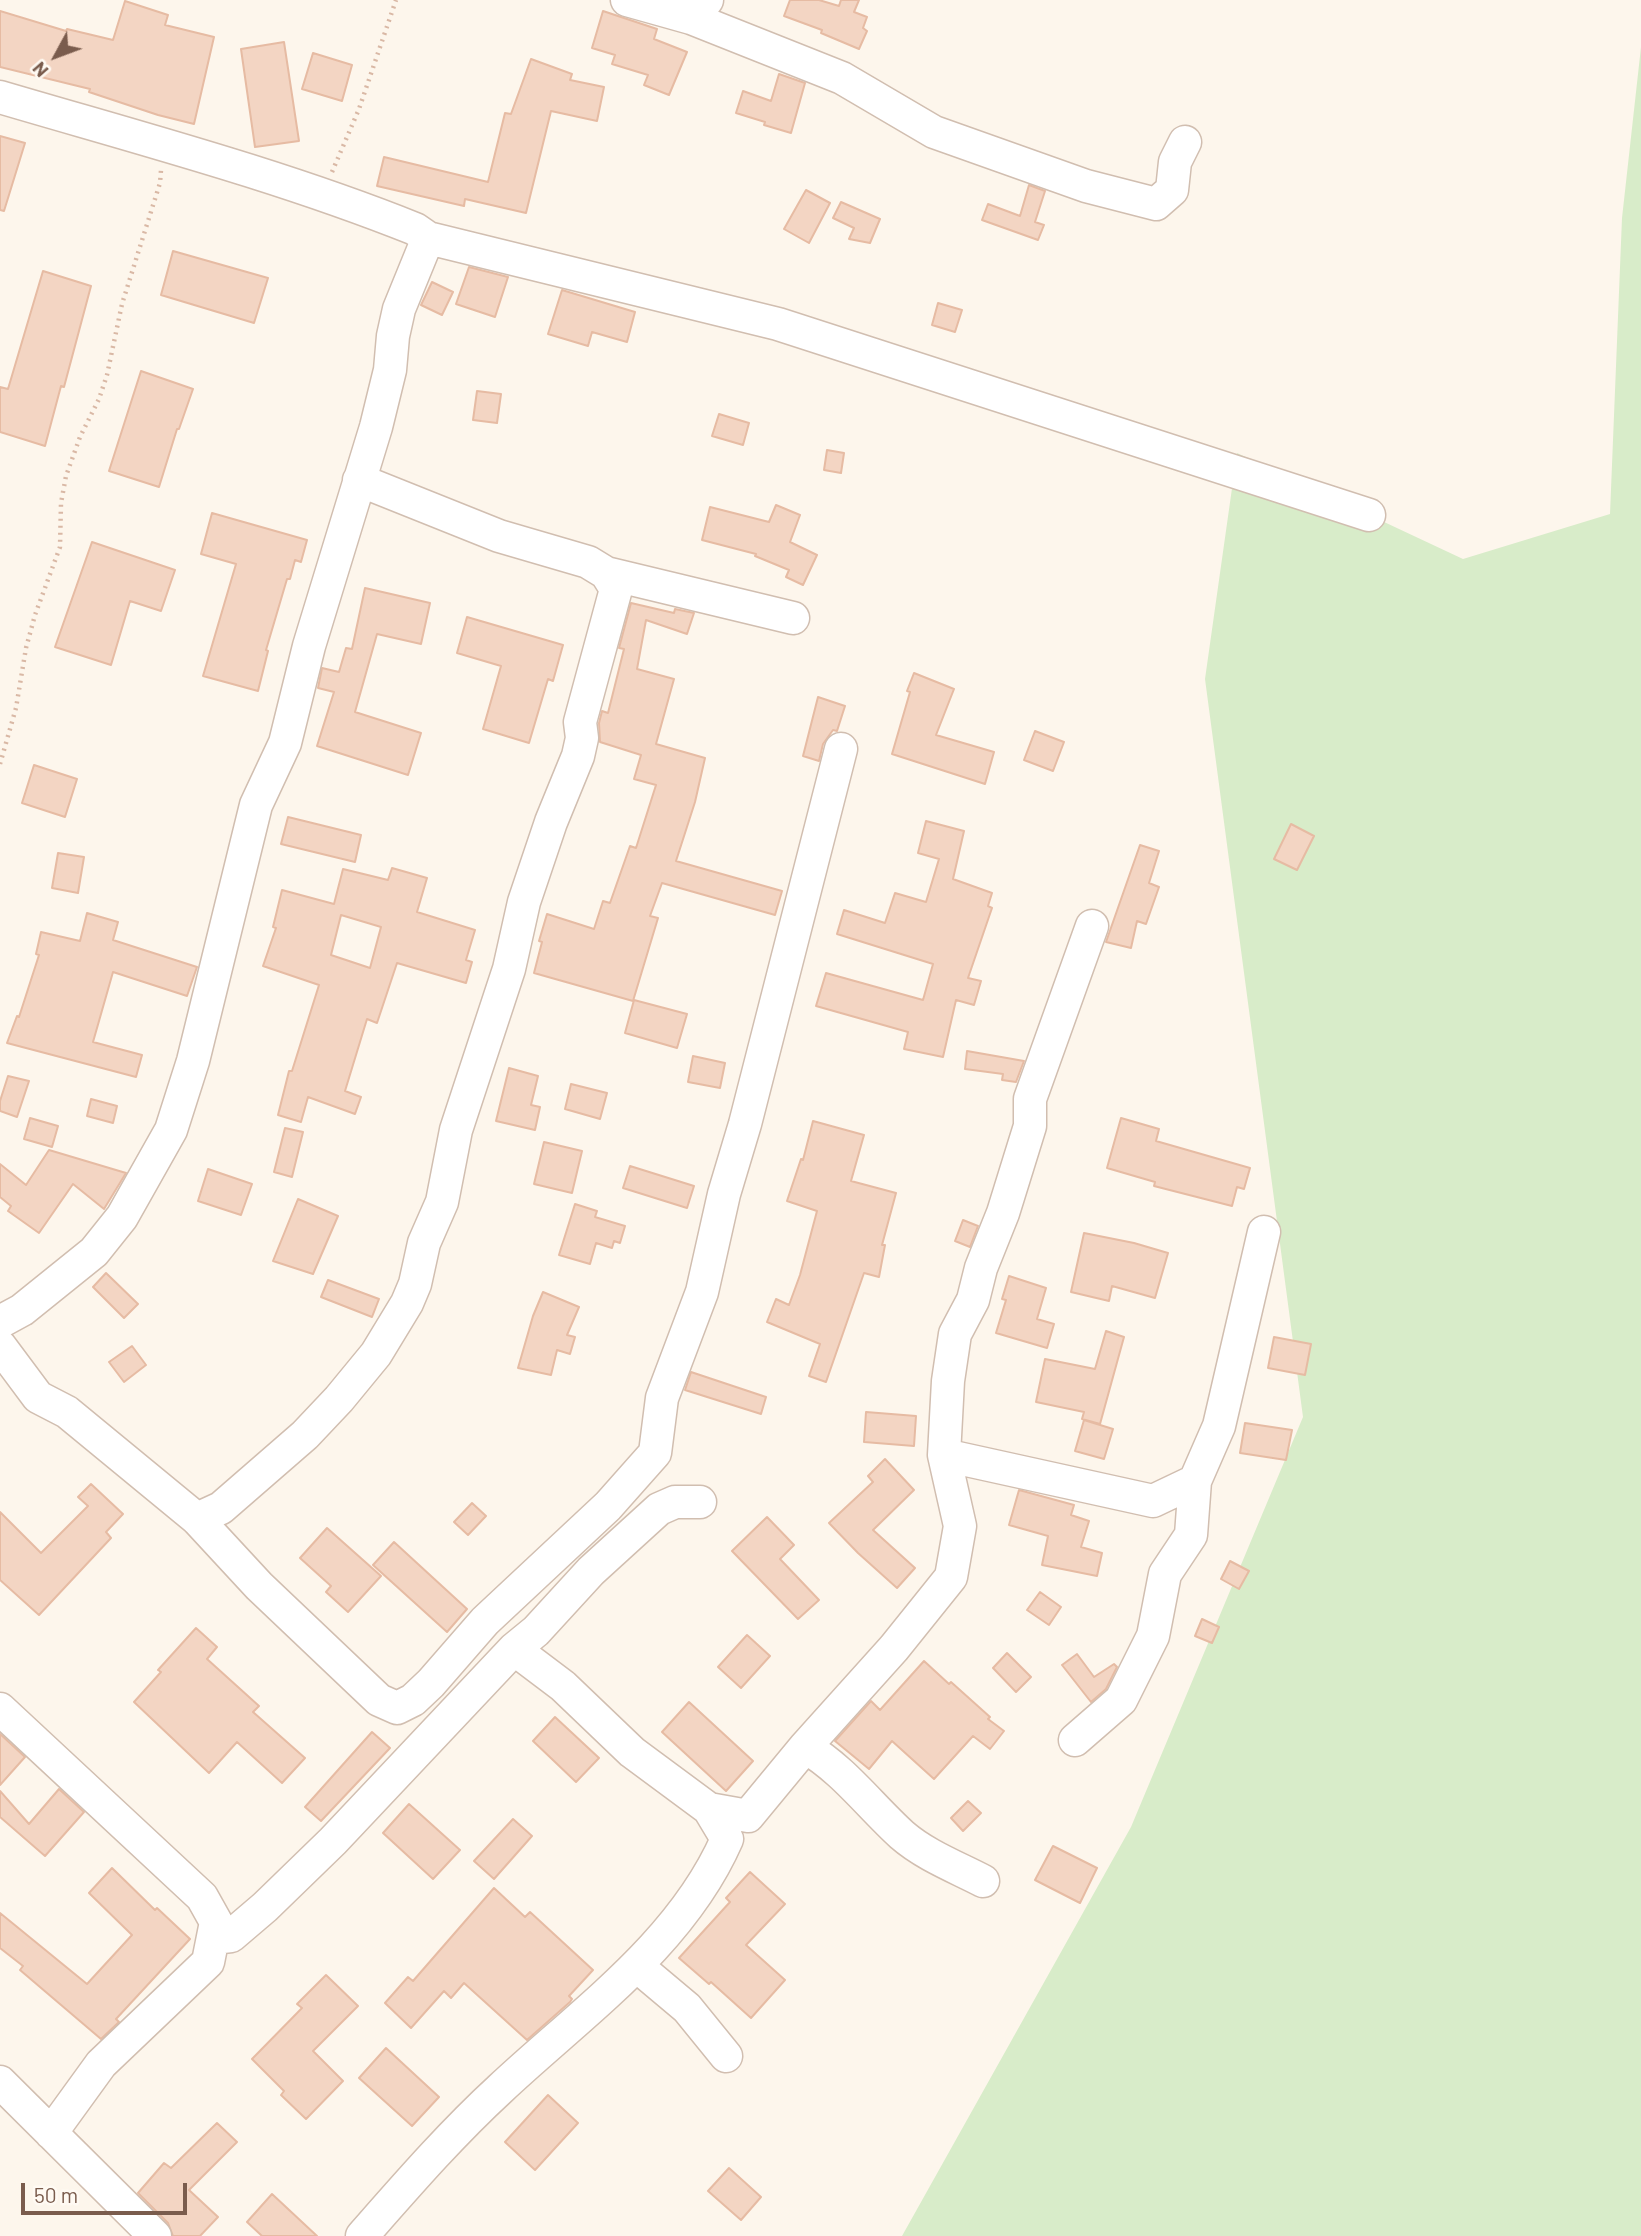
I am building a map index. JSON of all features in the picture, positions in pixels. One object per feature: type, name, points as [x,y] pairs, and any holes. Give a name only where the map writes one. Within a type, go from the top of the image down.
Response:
[{"type":"street","points":[[627,0],[699,9],[842,78],[934,131],[1086,186],[1156,204],[1172,190],[1175,162],[1185,142]]},
{"type":"street","points":[[0,97],[322,195],[403,224],[428,238],[778,324],[1369,515]]},
{"type":"street","points":[[0,1322],[22,1310],[94,1252],[122,1217],[171,1130],[193,1061],[252,816],[285,743],[309,646],[376,427],[390,370],[393,336],[400,309],[428,238]]},
{"type":"street","points":[[359,480],[499,536],[588,562],[606,573],[793,618]]},
{"type":"street","points":[[197,1519],[222,1508],[304,1435],[339,1399],[376,1354],[411,1294],[424,1243],[442,1202],[456,1130],[509,969],[524,902],[582,738],[580,723],[616,589],[606,573]]},
{"type":"street","points":[[0,1346],[38,1397],[67,1412],[197,1519],[259,1586],[379,1700],[397,1708],[413,1700],[485,1621],[608,1506],[655,1452],[662,1398],[702,1292],[724,1194],[745,1124],[842,749]]},
{"type":"street","points":[[362,2236],[498,2091],[637,1966],[707,1878],[727,1839],[894,1648],[951,1577],[960,1526],[943,1455],[948,1381],[955,1334],[973,1300],[981,1268],[1003,1213],[1030,1126],[1030,1099],[1092,926]]},
{"type":"street","points":[[1075,1740],[1121,1700],[1153,1636],[1165,1574],[1191,1535],[1195,1481],[1219,1426],[1264,1232]]},
{"type":"street","points":[[943,1455],[1153,1500],[1191,1535]]},
{"type":"street","points":[[1153,1500],[1195,1481]]},
{"type":"street","points":[[215,1938],[231,1936],[265,1907],[342,1832],[591,1571],[659,1509],[675,1502],[700,1502]]},
{"type":"street","points":[[514,1649],[563,1686],[632,1752],[709,1809],[727,1839]]},
{"type":"street","points":[[0,1709],[202,1897],[216,1922],[215,1938],[208,1962],[100,2064],[51,2133]]},
{"type":"street","points":[[805,1747],[822,1757],[903,1836],[929,1854],[983,1881]]},
{"type":"street","points":[[709,1809],[748,1816]]},
{"type":"street","points":[[637,1966],[687,2008],[726,2056]]},
{"type":"street","points":[[0,2082],[155,2236]]},
{"type":"path","points":[[322,195],[359,109],[396,0]]},
{"type":"path","points":[[0,764],[16,708],[26,648],[35,615],[60,547],[61,503],[66,476],[79,437],[99,399],[107,375],[122,304],[160,183],[164,145]]},
{"type":"green space","points":[[1641,47],[1641,2236],[902,2236],[1131,1827],[1303,1417],[1205,679],[1237,453],[1463,559],[1610,514],[1622,218]]},
{"type":"building","points":[[790,0],[819,0],[839,6],[841,0],[859,0],[854,12],[867,17],[863,28],[867,31],[859,49],[821,33],[822,30],[784,16]]},
{"type":"building","points":[[125,1],[168,15],[165,25],[214,37],[194,124],[89,92],[90,89],[0,67],[0,11],[66,31],[67,29],[113,40]]},
{"type":"building","points":[[603,11],[657,29],[654,39],[687,52],[669,95],[644,85],[648,75],[612,64],[615,55],[592,48]]},
{"type":"building","points":[[284,42],[299,141],[255,147],[241,49]]},
{"type":"building","points":[[313,53],[352,65],[342,101],[302,89]]},
{"type":"building","points":[[531,59],[572,74],[570,80],[604,87],[597,121],[551,111],[526,213],[465,199],[464,206],[377,186],[384,157],[488,182],[505,113],[511,114]]},
{"type":"building","points":[[779,74],[805,83],[791,133],[736,113],[743,91],[771,101]]},
{"type":"building","points":[[0,136],[25,143],[4,211],[0,210]]},
{"type":"building","points":[[1029,185],[1045,191],[1035,222],[1044,225],[1038,240],[982,220],[988,204],[1020,216]]},
{"type":"building","points":[[806,190],[830,203],[809,243],[784,229]]},
{"type":"building","points":[[841,202],[880,219],[870,243],[849,239],[854,228],[833,218]]},
{"type":"building","points":[[173,251],[268,278],[254,323],[161,295]]},
{"type":"building","points":[[469,267],[508,277],[495,317],[456,304]]},
{"type":"building","points":[[43,271],[91,286],[45,446],[0,432],[0,387],[8,389]]},
{"type":"building","points":[[432,282],[453,292],[442,315],[421,305]]},
{"type":"building","points":[[562,290],[635,312],[627,342],[592,332],[588,346],[548,334]]},
{"type":"building","points":[[938,303],[962,310],[955,332],[932,325]]},
{"type":"building","points":[[141,371],[193,389],[159,487],[109,471]]},
{"type":"building","points":[[477,391],[501,394],[497,423],[473,420]]},
{"type":"building","points":[[719,414],[749,423],[743,445],[712,436]]},
{"type":"building","points":[[827,450],[844,453],[841,473],[824,470]]},
{"type":"building","points":[[776,505],[800,515],[790,542],[817,555],[803,585],[786,577],[789,570],[755,556],[756,554],[702,540],[710,507],[769,522]]},
{"type":"building","points":[[212,513],[307,540],[301,562],[295,560],[290,579],[287,579],[266,650],[268,651],[258,691],[203,676],[236,564],[201,554]]},
{"type":"building","points":[[92,542],[175,570],[161,611],[130,601],[111,665],[55,647]]},
{"type":"building","points":[[365,588],[430,603],[421,644],[377,634],[355,712],[421,733],[408,775],[317,746],[334,692],[318,688],[322,668],[339,672],[346,648],[352,649]]},
{"type":"building","points":[[631,603],[674,613],[675,609],[694,613],[687,634],[646,620],[637,669],[674,679],[656,744],[705,758],[695,802],[676,861],[782,891],[775,915],[662,883],[650,916],[658,918],[633,1001],[534,973],[547,914],[594,929],[603,901],[610,903],[630,846],[636,848],[656,785],[634,779],[641,755],[600,742],[599,723],[602,711],[608,713],[624,649],[619,648]]},
{"type":"building","points":[[467,617],[563,645],[553,681],[548,679],[529,743],[483,729],[501,666],[457,653]]},
{"type":"building","points":[[914,673],[954,689],[936,735],[994,752],[985,784],[892,754]]},
{"type":"building","points":[[818,697],[845,706],[837,731],[833,730],[823,744],[819,761],[803,756]]},
{"type":"building","points":[[1035,731],[1064,742],[1053,771],[1024,760]]},
{"type":"building","points":[[34,765],[77,779],[65,817],[22,803]]},
{"type":"building","points":[[288,817],[361,835],[355,862],[281,844]]},
{"type":"building","points":[[926,821],[964,831],[953,879],[992,893],[988,906],[992,908],[968,978],[981,981],[974,1005],[956,1000],[943,1057],[904,1049],[908,1032],[816,1006],[826,973],[923,1000],[933,964],[837,934],[844,910],[885,923],[895,893],[926,902],[939,859],[918,853]]},
{"type":"building","points":[[1291,824],[1314,836],[1297,870],[1274,859]]},
{"type":"building","points":[[1140,845],[1159,851],[1149,883],[1159,887],[1146,924],[1137,921],[1131,948],[1106,942]]},
{"type":"building","points":[[58,853],[84,857],[78,893],[52,888]]},
{"type":"building","points":[[392,868],[427,878],[417,912],[475,930],[466,960],[472,962],[466,983],[397,963],[377,1023],[367,1019],[345,1091],[361,1097],[355,1114],[308,1097],[301,1122],[278,1115],[289,1071],[292,1071],[319,985],[263,966],[276,928],[273,927],[282,890],[334,904],[343,869],[388,880]],"holes":[[[341,915],[381,927],[370,968],[331,955]]]},
{"type":"building","points":[[87,913],[118,922],[113,940],[197,967],[187,996],[113,972],[93,1042],[142,1055],[136,1077],[7,1043],[17,1016],[19,1017],[39,955],[36,954],[41,932],[80,941]]},
{"type":"building","points":[[634,1000],[687,1014],[677,1048],[625,1033]]},
{"type":"building","points":[[967,1051],[1024,1061],[1016,1082],[1002,1080],[1003,1074],[965,1069]]},
{"type":"building","points":[[693,1056],[725,1063],[720,1088],[688,1082]]},
{"type":"building","points":[[509,1068],[538,1076],[531,1105],[540,1107],[535,1130],[496,1121]]},
{"type":"building","points":[[8,1076],[29,1081],[17,1117],[0,1111],[0,1101]]},
{"type":"building","points":[[571,1084],[607,1093],[600,1119],[565,1109]]},
{"type":"building","points":[[91,1099],[117,1106],[113,1123],[87,1116]]},
{"type":"building","points":[[30,1118],[58,1126],[52,1147],[24,1139]]},
{"type":"building","points":[[1121,1118],[1159,1129],[1156,1141],[1250,1168],[1244,1189],[1237,1187],[1232,1206],[1154,1186],[1155,1182],[1107,1168]]},
{"type":"building","points":[[813,1121],[864,1135],[851,1181],[896,1193],[882,1245],[885,1245],[879,1277],[864,1273],[826,1382],[809,1376],[820,1344],[767,1322],[776,1299],[789,1305],[817,1211],[787,1201],[801,1159],[803,1160]]},
{"type":"building","points":[[285,1128],[303,1132],[292,1177],[274,1172]]},
{"type":"building","points":[[544,1142],[582,1151],[572,1193],[534,1184]]},
{"type":"building","points":[[49,1150],[126,1173],[104,1209],[73,1184],[39,1233],[8,1211],[11,1206],[0,1197],[0,1164],[26,1185]]},
{"type":"building","points":[[630,1166],[694,1186],[687,1208],[623,1188]]},
{"type":"building","points":[[208,1169],[252,1184],[241,1215],[198,1201]]},
{"type":"building","points":[[298,1199],[338,1216],[313,1274],[273,1261]]},
{"type":"building","points":[[575,1204],[597,1211],[595,1217],[625,1226],[620,1243],[614,1241],[612,1248],[596,1243],[590,1264],[559,1255]]},
{"type":"building","points":[[963,1220],[978,1226],[970,1247],[955,1241]]},
{"type":"building","points":[[1084,1233],[1168,1253],[1155,1298],[1112,1286],[1109,1301],[1071,1292]]},
{"type":"building","points":[[106,1273],[138,1304],[124,1318],[93,1287]]},
{"type":"building","points":[[1009,1276],[1046,1288],[1037,1319],[1054,1324],[1047,1348],[996,1333],[1006,1300],[1002,1299]]},
{"type":"building","points":[[328,1280],[379,1299],[372,1317],[321,1297]]},
{"type":"building","points":[[543,1292],[579,1307],[567,1335],[575,1337],[570,1354],[557,1350],[551,1375],[518,1368]]},
{"type":"building","points":[[1106,1331],[1124,1337],[1100,1424],[1082,1419],[1084,1412],[1036,1402],[1045,1359],[1095,1369]]},
{"type":"building","points":[[1274,1337],[1311,1344],[1305,1375],[1268,1368]]},
{"type":"building","points":[[132,1346],[146,1365],[124,1382],[109,1362]]},
{"type":"building","points":[[691,1372],[766,1397],[761,1414],[685,1390]]},
{"type":"building","points":[[866,1412],[916,1416],[914,1446],[864,1442]]},
{"type":"building","points":[[1084,1420],[1113,1429],[1104,1459],[1075,1451]]},
{"type":"building","points":[[1245,1423],[1292,1430],[1286,1460],[1240,1453]]},
{"type":"building","points":[[885,1459],[914,1490],[873,1530],[915,1568],[897,1588],[829,1523],[873,1482],[868,1476]]},
{"type":"building","points":[[91,1484],[123,1514],[106,1532],[111,1538],[39,1615],[0,1580],[0,1512],[41,1553],[88,1506],[78,1497]]},
{"type":"building","points":[[1019,1490],[1074,1505],[1071,1515],[1089,1521],[1081,1547],[1102,1553],[1097,1576],[1042,1565],[1048,1536],[1009,1525]]},
{"type":"building","points":[[472,1503],[486,1516],[468,1535],[454,1522]]},
{"type":"building","points":[[767,1517],[794,1545],[780,1559],[819,1600],[798,1619],[732,1551]]},
{"type":"building","points":[[327,1528],[381,1576],[348,1612],[326,1592],[331,1586],[300,1558]]},
{"type":"building","points":[[394,1542],[467,1609],[447,1632],[373,1565]]},
{"type":"building","points":[[1230,1561],[1249,1571],[1239,1589],[1221,1579]]},
{"type":"building","points":[[1040,1592],[1061,1607],[1049,1625],[1027,1610]]},
{"type":"building","points":[[1202,1619],[1219,1627],[1212,1643],[1195,1636]]},
{"type":"building","points":[[196,1628],[217,1647],[207,1659],[259,1706],[253,1712],[305,1758],[282,1783],[237,1742],[209,1773],[134,1702],[161,1672],[158,1670]]},
{"type":"building","points":[[747,1635],[770,1656],[741,1688],[718,1667]]},
{"type":"building","points":[[1007,1653],[1031,1677],[1016,1692],[993,1668]]},
{"type":"building","points":[[1077,1654],[1094,1677],[1114,1664],[1117,1667],[1106,1689],[1091,1702],[1062,1665]]},
{"type":"building","points":[[924,1661],[1004,1731],[990,1749],[973,1736],[934,1779],[892,1741],[869,1769],[835,1741],[871,1701],[880,1710]]},
{"type":"building","points":[[689,1702],[753,1761],[726,1791],[662,1732]]},
{"type":"building","points":[[555,1717],[599,1758],[576,1782],[533,1741]]},
{"type":"building","points":[[372,1732],[390,1748],[321,1821],[305,1807]]},
{"type":"building","points":[[0,1734],[25,1757],[0,1785]]},
{"type":"building","points":[[59,1789],[84,1812],[45,1856],[0,1817],[0,1791],[29,1824]]},
{"type":"building","points":[[968,1801],[981,1813],[963,1831],[951,1818]]},
{"type":"building","points":[[409,1804],[460,1850],[433,1879],[383,1833]]},
{"type":"building","points":[[513,1819],[532,1836],[494,1879],[474,1861]]},
{"type":"building","points":[[1053,1846],[1097,1868],[1080,1903],[1035,1880]]},
{"type":"building","points":[[112,1868],[155,1910],[157,1908],[190,1939],[116,2019],[119,2022],[101,2039],[20,1970],[23,1966],[0,1948],[0,1913],[87,1984],[132,1935],[89,1893]]},
{"type":"building","points":[[750,1872],[785,1904],[746,1945],[785,1980],[751,2018],[679,1958],[730,1902],[726,1898]]},
{"type":"building","points":[[494,1888],[525,1917],[530,1912],[593,1970],[569,1996],[572,1999],[570,2002],[527,2040],[464,1983],[451,1998],[444,1991],[411,2028],[385,2003],[408,1977],[413,1981]]},
{"type":"building","points":[[326,1975],[358,2006],[313,2051],[343,2081],[306,2119],[281,2095],[284,2091],[252,2059],[302,2008],[297,2004]]},
{"type":"building","points":[[386,2048],[439,2097],[412,2126],[359,2078]]},
{"type":"building","points":[[548,2095],[578,2123],[535,2170],[505,2142]]},
{"type":"building","points":[[217,2123],[237,2142],[189,2190],[218,2217],[200,2236],[173,2236],[168,2223],[138,2193],[164,2163],[171,2168]]},
{"type":"building","points":[[729,2168],[761,2197],[741,2220],[708,2191]]},
{"type":"building","points":[[272,2194],[317,2236],[262,2236],[247,2222]]}]
